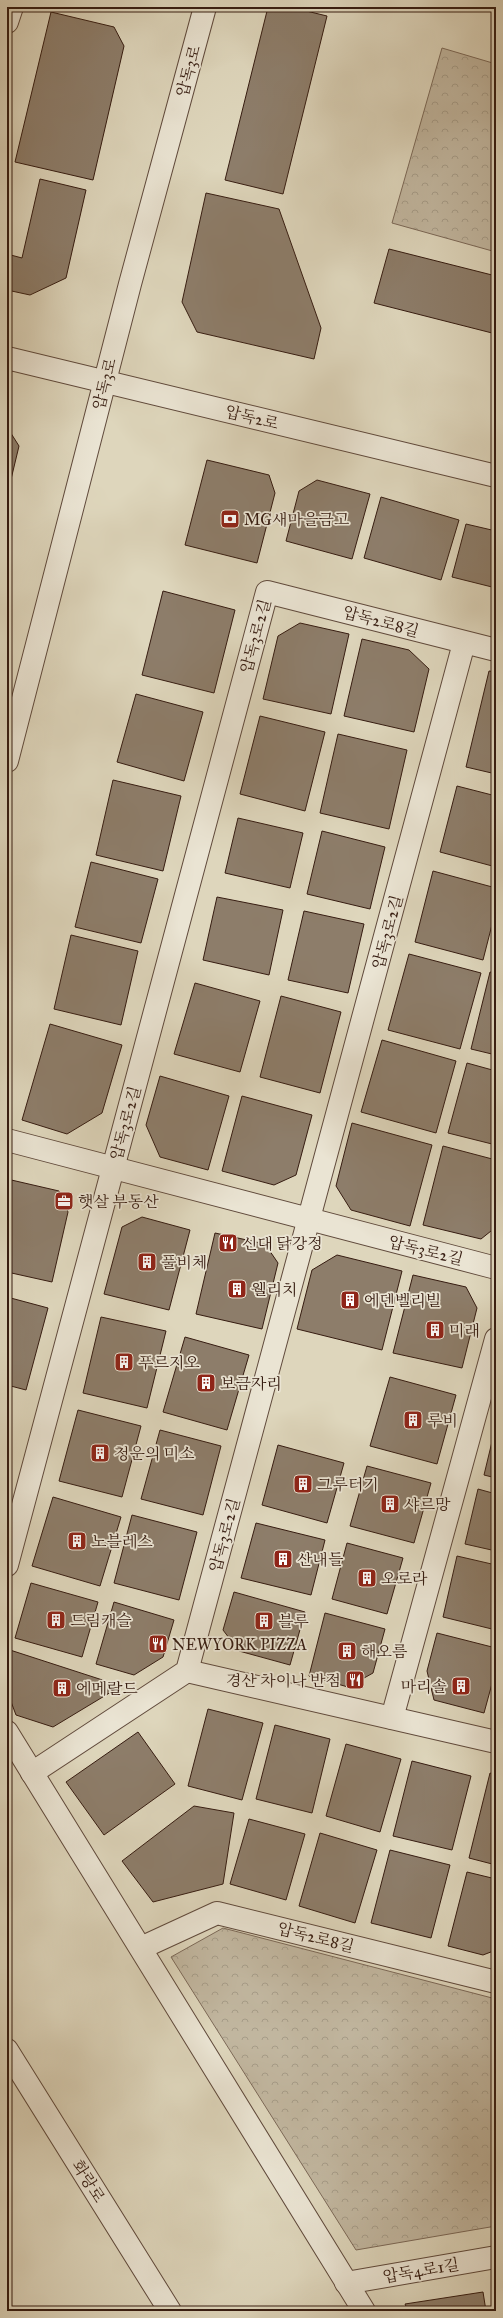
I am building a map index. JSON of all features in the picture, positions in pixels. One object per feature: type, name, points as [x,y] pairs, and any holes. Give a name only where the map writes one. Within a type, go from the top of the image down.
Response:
[{"type":"street","points":[[7,22],[12,7]]},
{"type":"street","name":"압독3로","points":[[7,761],[199,8]]},
{"type":"street","name":"압독2로","points":[[7,358],[496,476]]},
{"type":"street","name":"압독2로8길","points":[[267,592],[496,650]]},
{"type":"street","name":"압독3로2길","points":[[7,1565],[267,592]]},
{"type":"street","name":"압독3로2길","points":[[187,1671],[310,1220],[464,643]]},
{"type":"street","name":"압독3로2길","points":[[7,1140],[496,1268]]},
{"type":"street","points":[[392,1718],[496,1338]]},
{"type":"street","points":[[32,1773],[187,1671],[496,1742]]},
{"type":"street","points":[[7,1732],[364,2311]]},
{"type":"street","name":"압독2로8길","points":[[141,1948],[217,1913],[496,1982]]},
{"type":"street","name":"화랑로","points":[[7,2050],[170,2311]]},
{"type":"street","name":"압독4로1길","points":[[346,2283],[496,2257]]},
{"type":"green space","points":[[442,48],[496,64],[496,252],[392,223]]},
{"type":"green space","points":[[223,1928],[496,1999],[496,2226],[356,2250],[171,1957]]},
{"type":"building","points":[[268,7],[290,7],[327,16],[283,194],[225,180]]},
{"type":"building","points":[[51,12],[114,27],[124,46],[93,180],[15,162]]},
{"type":"building","points":[[40,179],[86,190],[66,278],[30,295],[7,290],[7,254],[22,258]]},
{"type":"building","points":[[206,193],[279,209],[321,328],[314,359],[197,332],[182,302]]},
{"type":"building","points":[[389,249],[496,276],[496,334],[374,303]]},
{"type":"building","points":[[7,427],[19,446],[7,496]]},
{"type":"building","name":"MG새마을금고","points":[[207,460],[269,475],[275,493],[257,563],[185,545]]},
{"type":"building","points":[[317,480],[370,494],[352,559],[286,541],[299,491]]},
{"type":"building","points":[[381,497],[459,520],[441,580],[364,558]]},
{"type":"building","points":[[466,524],[496,531],[496,588],[452,577]]},
{"type":"building","points":[[163,591],[235,610],[214,693],[142,675]]},
{"type":"building","points":[[300,623],[349,634],[331,714],[263,699],[278,636]]},
{"type":"building","points":[[362,639],[409,650],[429,669],[414,732],[344,716]]},
{"type":"building","points":[[489,671],[496,672],[496,774],[466,767]]},
{"type":"building","points":[[136,694],[203,712],[184,781],[117,762]]},
{"type":"building","points":[[260,716],[325,732],[305,811],[240,794]]},
{"type":"building","points":[[338,734],[407,750],[389,829],[320,813]]},
{"type":"building","points":[[113,780],[181,796],[163,871],[96,855]]},
{"type":"building","points":[[457,786],[496,796],[496,867],[440,852]]},
{"type":"building","points":[[238,818],[303,833],[290,888],[225,873]]},
{"type":"building","points":[[322,831],[385,847],[370,909],[307,894]]},
{"type":"building","points":[[91,862],[158,879],[141,943],[75,927]]},
{"type":"building","points":[[433,871],[496,888],[496,909],[483,960],[415,942]]},
{"type":"building","points":[[217,897],[283,910],[269,975],[203,960]]},
{"type":"building","points":[[304,911],[364,924],[348,993],[288,980]]},
{"type":"building","points":[[71,935],[138,951],[121,1025],[54,1009]]},
{"type":"building","points":[[409,954],[481,973],[460,1049],[388,1030]]},
{"type":"building","points":[[490,972],[496,973],[496,1055],[471,1049]]},
{"type":"building","points":[[195,983],[260,1001],[240,1072],[174,1054]]},
{"type":"building","points":[[281,996],[341,1012],[320,1093],[260,1077]]},
{"type":"building","points":[[50,1024],[122,1045],[102,1113],[67,1134],[22,1120]]},
{"type":"building","points":[[382,1040],[456,1061],[436,1133],[361,1112]]},
{"type":"building","points":[[467,1063],[496,1071],[496,1145],[448,1133]]},
{"type":"building","points":[[160,1076],[229,1096],[208,1170],[160,1157],[146,1125]]},
{"type":"building","points":[[242,1096],[312,1115],[296,1175],[274,1185],[222,1171]]},
{"type":"building","points":[[352,1123],[432,1145],[410,1226],[351,1210],[336,1186]]},
{"type":"building","points":[[443,1146],[496,1160],[496,1227],[481,1239],[423,1225]]},
{"type":"building","points":[[7,1179],[59,1191],[64,1201],[68,1212],[52,1282],[7,1272]]},
{"type":"building","name":"풀비체","points":[[142,1217],[190,1230],[169,1310],[104,1294],[122,1227]]},
{"type":"building","name":"웰리치","points":[[215,1233],[265,1244],[278,1263],[262,1329],[196,1314]]},
{"type":"building","name":"에덴벨리빌","points":[[337,1255],[402,1271],[382,1350],[297,1329],[312,1270]]},
{"type":"building","name":"미래","points":[[413,1275],[466,1287],[477,1308],[462,1368],[393,1353]]},
{"type":"building","points":[[7,1297],[48,1308],[26,1390],[7,1385]]},
{"type":"building","name":"푸르지오","points":[[101,1317],[166,1331],[147,1408],[83,1393]]},
{"type":"building","name":"보금자리","points":[[185,1337],[249,1355],[227,1430],[163,1412]]},
{"type":"building","name":"루비","points":[[390,1377],[456,1395],[437,1464],[370,1446]]},
{"type":"building","name":"청운의 미소","points":[[78,1410],[141,1426],[122,1497],[59,1481]]},
{"type":"building","points":[[496,1425],[496,1478],[484,1475]]},
{"type":"building","points":[[160,1430],[221,1446],[203,1515],[141,1499]]},
{"type":"building","name":"그루터기","points":[[278,1445],[344,1463],[327,1523],[262,1505]]},
{"type":"building","name":"샤르망","points":[[367,1466],[431,1483],[414,1543],[350,1526]]},
{"type":"building","points":[[478,1489],[496,1494],[496,1551],[465,1544]]},
{"type":"building","name":"노블레스","points":[[53,1497],[121,1517],[100,1586],[32,1566]]},
{"type":"building","points":[[132,1515],[197,1532],[179,1600],[114,1583]]},
{"type":"building","name":"산내들","points":[[256,1523],[325,1540],[311,1595],[241,1578]]},
{"type":"building","name":"오로라","points":[[347,1543],[403,1558],[387,1614],[332,1599]]},
{"type":"building","points":[[457,1556],[496,1565],[496,1630],[443,1617]]},
{"type":"building","name":"드림캐슬","points":[[31,1583],[98,1602],[82,1657],[15,1638]]},
{"type":"building","name":"블루","points":[[234,1592],[305,1612],[290,1665],[239,1651],[223,1630]]},
{"type":"building","points":[[114,1602],[174,1620],[163,1657],[134,1675],[96,1664]]},
{"type":"building","name":"해오름","points":[[325,1613],[385,1629],[373,1673],[348,1687],[309,1676]]},
{"type":"building","name":"마리솔","points":[[437,1633],[496,1648],[496,1669],[484,1713],[434,1700],[427,1671]]},
{"type":"building","name":"에메랄드","points":[[10,1650],[121,1686],[53,1727],[16,1715],[7,1691],[7,1658]]},
{"type":"building","points":[[208,1709],[263,1723],[242,1800],[188,1786]]},
{"type":"building","points":[[275,1725],[330,1739],[312,1813],[256,1799]]},
{"type":"building","points":[[138,1732],[175,1784],[104,1835],[66,1782]]},
{"type":"building","points":[[346,1744],[401,1759],[380,1832],[326,1816]]},
{"type":"building","points":[[412,1761],[471,1776],[452,1850],[393,1836]]},
{"type":"building","points":[[490,1773],[496,1775],[496,1865],[469,1858]]},
{"type":"building","points":[[194,1806],[234,1813],[223,1884],[153,1902],[122,1861]]},
{"type":"building","points":[[249,1819],[305,1834],[286,1900],[230,1884]]},
{"type":"building","points":[[320,1833],[377,1850],[355,1923],[299,1906]]},
{"type":"building","points":[[390,1850],[450,1865],[431,1938],[371,1923]]},
{"type":"building","points":[[467,1872],[496,1879],[496,1950],[483,1955],[448,1946]]},
{"type":"building","points":[[483,2292],[486,2311],[408,2311],[405,2304]]},
{"type":"place","name":"MG새마을금고","points":[[230,519]]},
{"type":"place","name":"햇살 부동산","points":[[64,1201]]},
{"type":"place","name":"신대 닭강정","points":[[228,1243]]},
{"type":"place","name":"풀비체","points":[[147,1262]]},
{"type":"place","name":"웰리치","points":[[237,1289]]},
{"type":"place","name":"에덴벨리빌","points":[[350,1300]]},
{"type":"place","name":"미래","points":[[435,1330]]},
{"type":"place","name":"푸르지오","points":[[124,1362]]},
{"type":"place","name":"보금자리","points":[[206,1383]]},
{"type":"place","name":"루비","points":[[413,1420]]},
{"type":"place","name":"청운의 미소","points":[[100,1453]]},
{"type":"place","name":"그루터기","points":[[303,1484]]},
{"type":"place","name":"샤르망","points":[[390,1504]]},
{"type":"place","name":"노블레스","points":[[77,1541]]},
{"type":"place","name":"산내들","points":[[283,1559]]},
{"type":"place","name":"오로라","points":[[367,1578]]},
{"type":"place","name":"드림캐슬","points":[[56,1620]]},
{"type":"place","name":"블루","points":[[264,1621]]},
{"type":"place","name":"NEWYORK PIZZA","points":[[158,1644]]},
{"type":"place","name":"해오름","points":[[347,1651]]},
{"type":"place","name":"경산 차이나 반점","points":[[355,1680]]},
{"type":"place","name":"마리솔","points":[[461,1686]]},
{"type":"place","name":"에메랄드","points":[[62,1688]]}]
